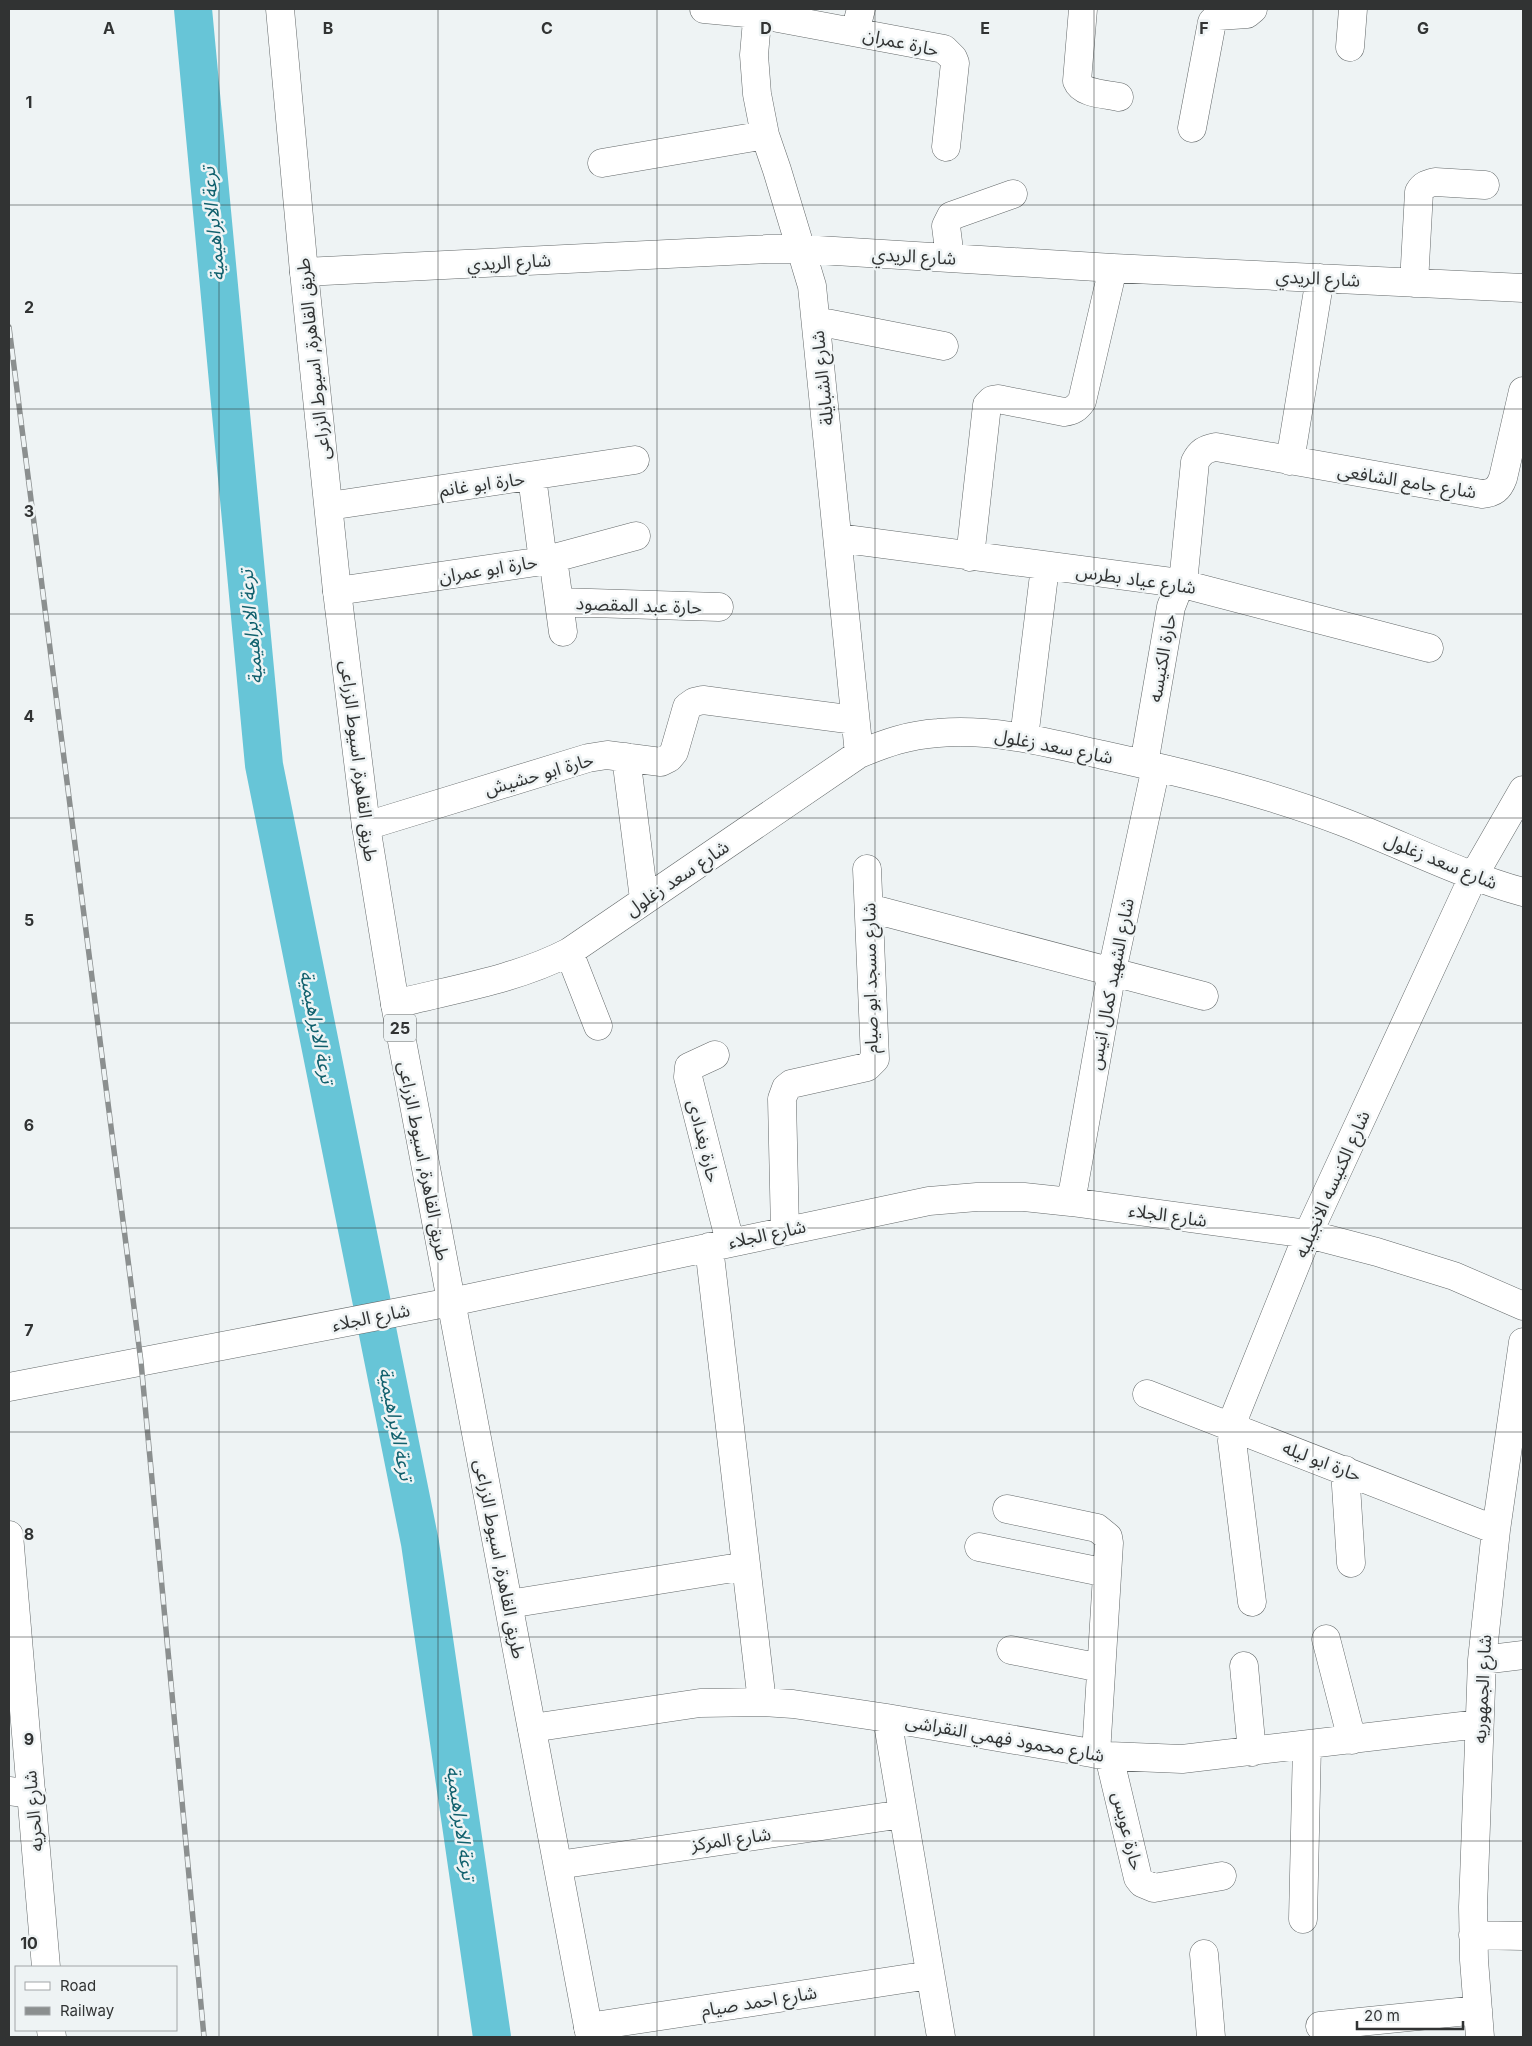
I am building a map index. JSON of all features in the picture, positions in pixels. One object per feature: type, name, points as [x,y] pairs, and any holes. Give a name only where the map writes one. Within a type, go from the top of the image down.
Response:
[{"type":"main road","name":"طريق القاهرة, اسيوط الزراعى","points":[[280,9],[304,272],[337,591],[366,826],[395,1004],[589,2032]]},
{"type":"main road","name":"حارة عمران","points":[[704,9],[758,11],[858,21],[944,50],[953,58],[955,63],[946,147]]},
{"type":"main road","points":[[1083,9],[1078,85],[1084,90],[1119,97]]},
{"type":"main road","points":[[1192,128],[1212,22],[1218,16],[1247,14],[1253,9]]},
{"type":"main road","points":[[1350,47],[1352,9]]},
{"type":"main road","name":"شارع الشبايلة","points":[[758,11],[754,55],[757,94],[765,135],[812,286],[858,754]]},
{"type":"main road","points":[[602,162],[765,135]]},
{"type":"main road","points":[[1414,283],[1420,192],[1422,188],[1427,184],[1435,182],[1485,185]]},
{"type":"main road","points":[[950,258],[946,226],[951,216],[1013,194]]},
{"type":"main road","name":"شارع الريدي","points":[[304,272],[767,249],[802,249],[1113,268],[1523,288]]},
{"type":"main road","points":[[970,556],[987,405],[992,400],[998,399],[1064,412],[1072,411],[1078,407],[1082,401],[1113,268]]},
{"type":"main road","points":[[1290,461],[1320,278]]},
{"type":"main road","points":[[816,321],[944,346]]},
{"type":"main road","name":"شارع جامع الشافعى","points":[[1216,447],[1482,494],[1492,493],[1500,486],[1519,429],[1523,391]]},
{"type":"main road","name":"حارة الكنيسه","points":[[1150,766],[1170,606],[1184,573],[1186,561],[1196,462],[1199,454],[1206,448],[1216,447]]},
{"type":"main road","name":"حارة ابو غانم","points":[[329,506],[635,460]]},
{"type":"main road","points":[[532,477],[548,559],[559,602],[563,632]]},
{"type":"main road","name":"حارة ابو عمران","points":[[337,591],[548,559],[636,536]]},
{"type":"main road","name":"شارع عياد بطرس","points":[[838,538],[1179,584],[1429,648]]},
{"type":"main road","points":[[1024,738],[1045,566]]},
{"type":"main road","name":"حارة عبد المقصود","points":[[559,602],[719,607]]},
{"type":"main road","name":"حارة ابو حشيش","points":[[366,826],[588,758],[607,755],[661,762],[669,758],[674,752],[688,707],[694,702],[703,700],[855,720]]},
{"type":"main road","name":"شارع سعد زغلول","points":[[395,1004],[519,973],[552,960],[568,952],[858,754],[897,739],[938,733],[981,733],[1024,738],[1150,766],[1276,798],[1343,822],[1474,876],[1523,892]]},
{"type":"main road","points":[[626,757],[644,899]]},
{"type":"main road","name":"شارع الشهيد كمال انيس","points":[[1071,1202],[1150,766]]},
{"type":"main road","name":"شارع الكنيسه الانجيليه","points":[[1252,1602],[1233,1455],[1233,1426],[1240,1400],[1308,1234],[1474,876],[1523,790]]},
{"type":"main road","name":"شارع مسجد ابو صيام","points":[[784,1231],[782,1099],[786,1088],[790,1084],[868,1067],[875,1058],[867,869]]},
{"type":"main road","points":[[869,908],[1204,996]]},
{"type":"main road","points":[[568,952],[598,1026]]},
{"type":"main road","name":"حارة بغدادى","points":[[715,1055],[692,1064],[689,1067],[688,1077],[720,1244]]},
{"type":"main road","name":"شارع الجلاء","points":[[9,1388],[451,1302],[929,1201],[977,1197],[1024,1197],[1071,1202],[1308,1234],[1377,1252],[1454,1276],[1523,1306]]},
{"type":"main road","points":[[720,1244],[746,1566],[762,1702]]},
{"type":"main road","name":"شارع الجمهوريه","points":[[1480,2037],[1473,1935],[1482,1660],[1496,1530],[1523,1342]]},
{"type":"main road","name":"حارة ابو ليله","points":[[1147,1394],[1496,1530]]},
{"type":"main road","points":[[1345,1470],[1351,1563]]},
{"type":"main road","points":[[1007,1509],[1097,1528],[1108,1536],[1101,1668],[1103,1755]]},
{"type":"main road","name":"شارع الحريه","points":[[9,1535],[21,1792],[46,1966]]},
{"type":"main road","points":[[979,1547],[1107,1573]]},
{"type":"main road","points":[[509,1604],[746,1566]]},
{"type":"main road","points":[[1326,1639],[1352,1740]]},
{"type":"main road","points":[[1011,1650],[1101,1668]]},
{"type":"main road","points":[[1482,1660],[1523,1655]]},
{"type":"main road","points":[[1244,1666],[1252,1752]]},
{"type":"main road","name":"شارع محمود فهمي النقراشى","points":[[532,1728],[700,1703],[762,1702],[793,1704],[887,1718],[1103,1755],[1182,1759],[1479,1724]]},
{"type":"main road","points":[[887,1718],[941,2037]]},
{"type":"main road","points":[[1303,1918],[1308,1745]]},
{"type":"main road","name":"حارة عويس","points":[[1103,1755],[1138,1878],[1142,1883],[1154,1888],[1222,1876]]},
{"type":"main road","name":"شارع المركز","points":[[558,1865],[903,1814]]},
{"type":"main road","points":[[1473,1935],[1523,1936]]},
{"type":"main road","points":[[1204,1954],[1211,2037]]},
{"type":"main road","name":"شارع احمد صيام","points":[[589,2032],[930,1975]]},
{"type":"main road","points":[[1320,2026],[1478,2010]]},
{"type":"waterway","name":"ترعة الابراهيمية","points":[[193,9],[264,765],[420,1543],[492,2037]]},
{"type":"railway","points":[[9,327],[141,1362],[204,2037]]}]
